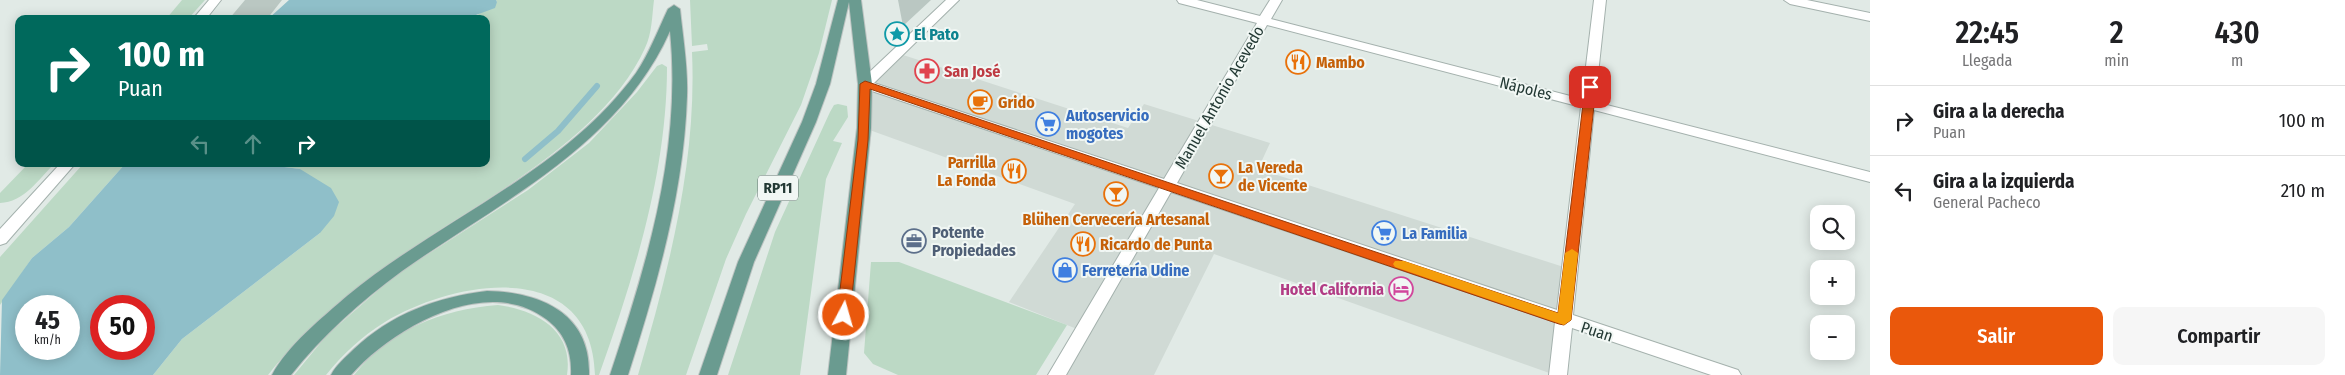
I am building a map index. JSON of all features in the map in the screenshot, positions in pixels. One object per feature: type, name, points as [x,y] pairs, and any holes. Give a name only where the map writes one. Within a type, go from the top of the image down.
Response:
[{"type":"main road","name":"RP11","points":[[708,375],[746,262],[765,216],[809,122],[822,84],[844,0]]},
{"type":"main road","points":[[841,373],[863,140],[865,84],[855,0]]},
{"type":"main road","points":[[281,375],[310,339],[381,279],[520,187],[550,165],[600,122],[641,74],[674,4]]},
{"type":"main road","points":[[619,375],[642,305],[671,182],[678,134],[680,96],[674,4]]},
{"type":"main road","points":[[340,375],[372,343],[412,318],[450,304],[492,297],[530,301],[556,316],[567,326],[576,340],[580,375]]},
{"type":"street","points":[[202,15],[215,0]]},
{"type":"street","points":[[865,84],[953,0]]},
{"type":"street","name":"Nápoles","points":[[1183,0],[1870,177]]},
{"type":"street","name":"Manuel Antonio Acevedo","points":[[1057,375],[1276,0]]},
{"type":"street","points":[[1558,375],[1600,0]]},
{"type":"street","points":[[1790,0],[1870,17]]},
{"type":"street","name":"Puan","points":[[865,84],[1732,375]]},
{"type":"street","points":[[0,238],[65,167]]},
{"type":"shaded area","points":[[897,53],[1128,128],[1144,104],[1270,143],[1258,169],[1570,269],[1555,375],[1214,254],[1154,375],[1057,375],[1082,331],[1009,302],[1075,204],[864,128],[865,84]]},
{"type":"green space","points":[[182,0],[205,0],[192,15],[169,15]]},
{"type":"green space","points":[[496,0],[654,0],[650,31],[645,48],[627,80],[602,109],[573,137],[541,162],[370,277],[299,339],[268,375],[153,375],[182,339],[320,233],[300,169],[284,167],[490,167],[490,15],[478,15],[497,2]]},
{"type":"green space","points":[[690,0],[832,0],[819,53],[801,105],[746,214],[726,259],[686,375],[638,375],[679,215],[690,134],[692,52],[708,50],[707,44],[692,46]]},
{"type":"green space","points":[[662,64],[667,67],[666,106],[655,185],[636,262],[599,375],[595,375],[588,337],[571,311],[546,295],[516,288],[482,289],[447,296],[414,307],[368,333],[326,375],[294,375],[327,335],[383,286],[405,269],[528,190],[589,143],[637,92],[657,66]]},
{"type":"green space","points":[[834,105],[847,106],[848,117],[833,141],[842,143],[826,179],[800,375],[728,375],[775,232],[830,112]]},
{"type":"green space","points":[[25,167],[51,167],[30,189],[16,199],[0,203],[0,193]]},
{"type":"green space","points":[[80,167],[122,167],[69,227],[32,258],[0,305],[0,257]]},
{"type":"green space","points":[[871,262],[899,262],[1067,325],[1036,375],[898,375],[873,364],[864,353]]},
{"type":"green space","points":[[498,305],[538,317],[558,334],[565,346],[568,359],[567,375],[354,375],[384,345],[418,325],[456,312]]},
{"type":"water","points":[[289,0],[496,0],[497,2],[495,8],[476,15],[272,15]]},
{"type":"water","points":[[122,167],[284,167],[300,169],[331,188],[339,202],[334,216],[320,233],[182,339],[153,375],[0,375],[2,300],[32,258],[69,227]]},
{"type":"building","points":[[245,0],[282,0],[270,15],[232,15]]},
{"type":"building","points":[[898,0],[931,0],[903,26]]},
{"type":"waterway","points":[[525,159],[558,131],[597,86]]},
{"type":"slow traffic","points":[[1400,264],[1564,320],[1572,253]]},
{"type":"place","name":"El Pato","points":[[897,34]]},
{"type":"place","name":"Mambo","points":[[1298,62]]},
{"type":"place","name":"San José","points":[[927,71]]},
{"type":"place","name":"Grido","points":[[980,102]]},
{"type":"place","name":"Autoservicio mogotes","points":[[1048,124]]},
{"type":"place","name":"Parrilla La Fonda","points":[[1014,171]]},
{"type":"place","name":"La Vereda de Vicente","points":[[1221,176]]},
{"type":"place","name":"Blühen Cervecería Artesanal","points":[[1116,194]]},
{"type":"place","name":"La Familia","points":[[1384,233]]},
{"type":"place","name":"Potente Propiedades","points":[[914,241]]},
{"type":"place","name":"Ricardo de Punta","points":[[1083,244]]},
{"type":"place","name":"Ferretería Udine","points":[[1065,270]]},
{"type":"place","name":"Hotel California","points":[[1401,289]]},
{"type":"route","points":[[844,315],[856,187],[863,140],[865,84],[1564,320],[1590,87]]}]
